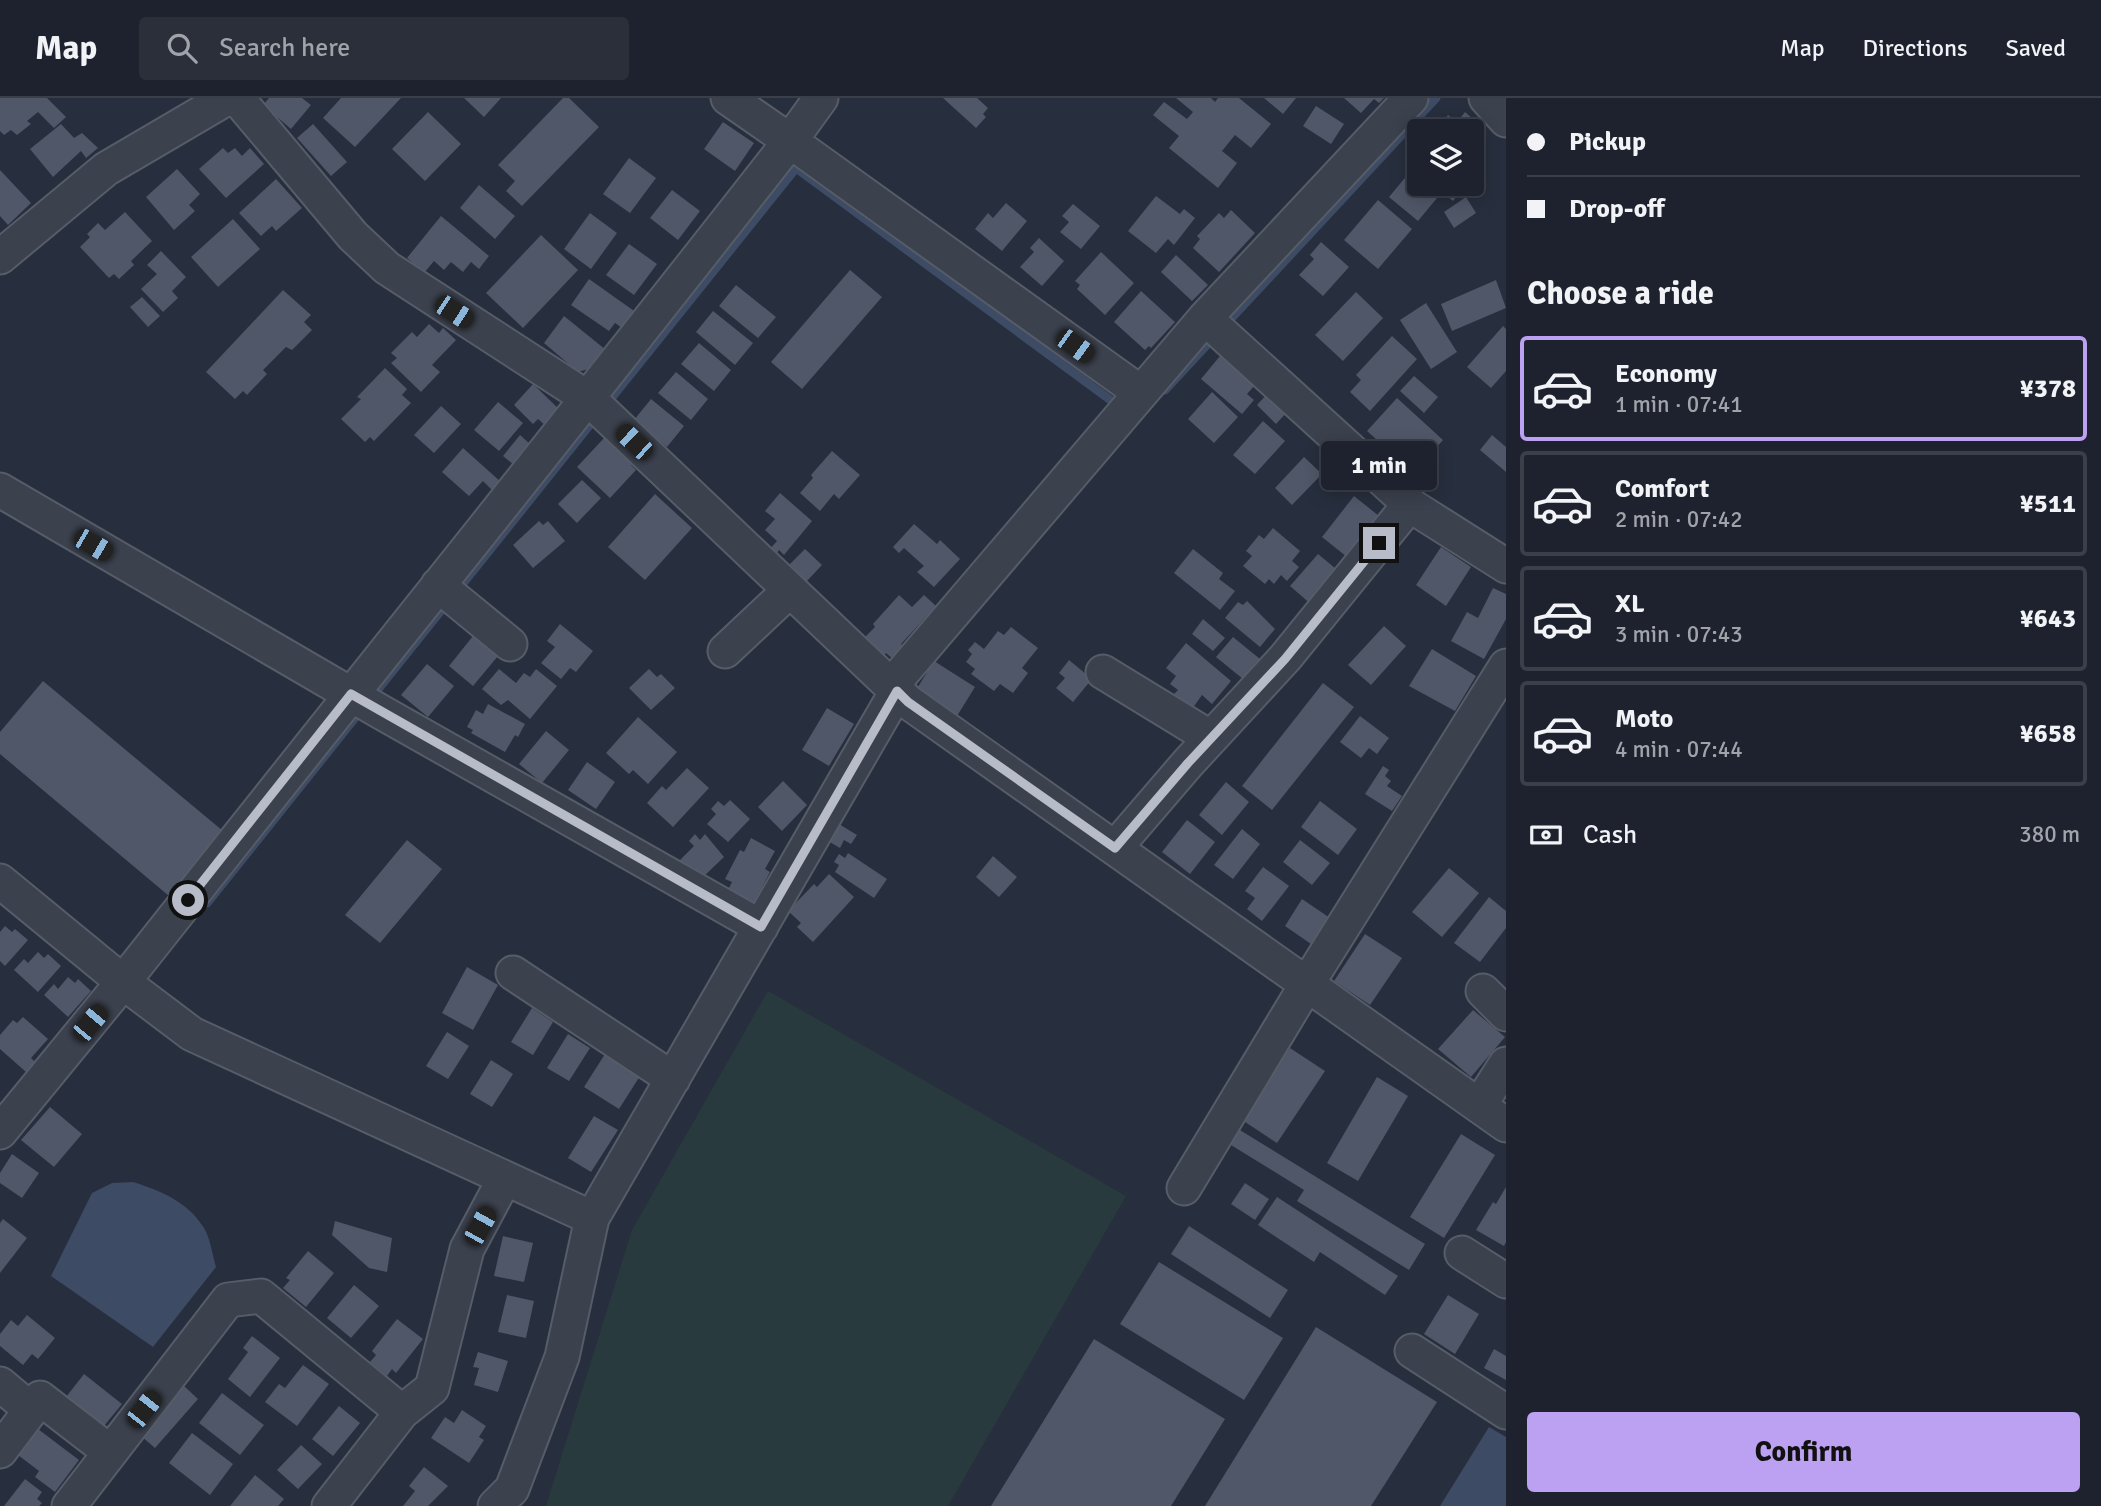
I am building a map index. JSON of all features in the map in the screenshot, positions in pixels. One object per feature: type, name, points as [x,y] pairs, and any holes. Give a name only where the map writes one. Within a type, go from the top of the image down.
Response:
[{"type":"street","points":[[0,257],[106,169],[228,98]]},
{"type":"street","points":[[237,98],[353,236],[387,268],[589,399],[908,702],[1506,1125]]},
{"type":"street","points":[[728,98],[1141,393]]},
{"type":"street","points":[[0,1132],[123,982],[351,694],[450,595],[589,399],[821,98]]},
{"type":"street","points":[[495,1506],[512,1489],[562,1357],[592,1218],[761,927],[894,689],[1119,418],[1141,393],[1217,329],[1411,98]]},
{"type":"street","points":[[1486,98],[1506,120]]},
{"type":"street","points":[[1217,329],[1410,504],[1506,566]]},
{"type":"street","points":[[0,490],[381,712],[761,927]]},
{"type":"street","points":[[1115,848],[1211,738],[1285,659],[1410,504]]},
{"type":"street","points":[[725,651],[790,590]]},
{"type":"street","points":[[450,595],[510,644]]},
{"type":"street","points":[[1184,1188],[1307,984],[1506,666]]},
{"type":"street","points":[[1103,672],[1211,738]]},
{"type":"street","points":[[0,881],[123,982],[192,1034],[592,1218]]},
{"type":"street","points":[[513,973],[673,1079]]},
{"type":"street","points":[[1483,991],[1506,1014]]},
{"type":"street","points":[[1479,1105],[1506,1064]]},
{"type":"street","points":[[329,1506],[402,1412],[432,1388],[467,1249],[505,1178]]},
{"type":"street","points":[[1462,1253],[1506,1281]]},
{"type":"street","points":[[69,1506],[228,1300],[261,1296],[402,1412]]},
{"type":"street","points":[[1412,1350],[1506,1412]]},
{"type":"street","points":[[0,1384],[31,1410]]},
{"type":"street","points":[[0,1451],[40,1398],[110,1452]]},
{"type":"shaded area","points":[[768,991],[1126,1196],[948,1506],[546,1506],[632,1230]]},
{"type":"water","points":[[133,1182],[180,1203],[196,1217],[207,1234],[216,1267],[153,1347],[51,1276],[92,1193],[112,1183]]},
{"type":"water","points":[[1489,1427],[1506,1437],[1506,1506],[1440,1506]]},
{"type":"building","points":[[0,98],[47,98],[66,117],[54,128],[38,112],[27,121],[31,124],[17,135],[11,130],[4,135],[0,131]]},
{"type":"building","points":[[269,98],[302,98],[311,105],[291,129],[263,105]]},
{"type":"building","points":[[341,98],[401,98],[355,147],[323,118]]},
{"type":"building","points":[[464,98],[501,98],[484,117]]},
{"type":"building","points":[[563,98],[569,98],[599,127],[522,206],[506,191],[515,181],[498,165]]},
{"type":"building","points":[[943,98],[977,98],[988,108],[983,114],[986,117],[976,128]]},
{"type":"building","points":[[1176,98],[1211,98],[1215,102],[1218,98],[1239,98],[1271,124],[1251,148],[1235,135],[1222,151],[1237,163],[1218,188],[1169,148],[1179,136],[1153,115],[1164,102],[1187,119],[1193,112]]},
{"type":"building","points":[[1264,98],[1296,98],[1283,114]]},
{"type":"building","points":[[1344,98],[1384,98],[1379,103],[1374,99],[1361,113]]},
{"type":"building","points":[[1316,106],[1344,124],[1331,144],[1303,126]]},
{"type":"building","points":[[428,112],[461,144],[425,181],[392,149]]},
{"type":"building","points":[[1465,112],[1473,119],[1459,119]]},
{"type":"building","points":[[723,122],[754,143],[735,171],[704,149]]},
{"type":"building","points":[[61,124],[74,138],[82,133],[98,148],[86,158],[81,151],[53,177],[30,149]]},
{"type":"building","points":[[313,124],[347,162],[331,176],[297,138]]},
{"type":"building","points":[[223,148],[228,153],[235,148],[242,156],[250,148],[264,164],[226,198],[199,169]]},
{"type":"building","points":[[629,158],[656,178],[630,213],[603,194]]},
{"type":"building","points":[[177,169],[200,194],[189,205],[195,211],[174,230],[146,197]]},
{"type":"building","points":[[0,170],[31,203],[8,225],[0,216]]},
{"type":"building","points":[[1407,175],[1407,196],[1439,196],[1418,221],[1389,197]]},
{"type":"building","points":[[276,179],[302,208],[276,231],[272,226],[261,236],[239,213]]},
{"type":"building","points":[[479,185],[515,216],[495,239],[460,208]]},
{"type":"building","points":[[672,190],[700,211],[678,240],[650,218]]},
{"type":"building","points":[[1156,196],[1180,214],[1184,209],[1195,218],[1174,245],[1168,239],[1156,253],[1128,231]]},
{"type":"building","points":[[1466,197],[1476,213],[1454,228],[1444,212]]},
{"type":"building","points":[[1378,200],[1412,229],[1378,269],[1344,240]]},
{"type":"building","points":[[1006,203],[1027,221],[1002,251],[975,229],[988,213],[993,218]]},
{"type":"building","points":[[1073,204],[1100,226],[1081,249],[1060,232],[1069,222],[1062,216]]},
{"type":"building","points":[[1231,210],[1255,233],[1219,272],[1193,248],[1200,239],[1197,236],[1219,213],[1224,218]]},
{"type":"building","points":[[125,212],[152,241],[131,261],[134,265],[119,279],[114,274],[109,278],[80,247],[90,237],[87,234],[98,223],[105,230]]},
{"type":"building","points":[[590,213],[617,233],[591,269],[564,249]]},
{"type":"building","points":[[441,216],[489,256],[479,269],[471,262],[463,272],[451,262],[444,270],[434,261],[424,273],[407,258]]},
{"type":"building","points":[[233,219],[260,249],[218,287],[191,257]]},
{"type":"building","points":[[541,235],[578,270],[523,328],[486,293]]},
{"type":"building","points":[[1039,238],[1064,261],[1042,286],[1020,267],[1034,252],[1030,248]]},
{"type":"building","points":[[1321,242],[1349,267],[1323,296],[1299,275],[1314,259],[1310,255]]},
{"type":"building","points":[[629,244],[657,264],[634,295],[606,275]]},
{"type":"building","points":[[161,251],[186,277],[172,291],[178,298],[163,312],[141,289],[157,274],[147,265]]},
{"type":"building","points":[[1101,252],[1134,283],[1105,315],[1077,289],[1080,285],[1075,281]]},
{"type":"building","points":[[1176,255],[1208,285],[1192,301],[1161,272]]},
{"type":"building","points":[[850,270],[882,297],[802,389],[771,362]]},
{"type":"building","points":[[589,279],[637,313],[625,330],[615,323],[609,331],[571,305]]},
{"type":"building","points":[[1496,280],[1506,308],[1452,331],[1441,304]]},
{"type":"building","points":[[736,285],[776,317],[758,338],[719,306]]},
{"type":"building","points":[[283,290],[311,315],[304,322],[312,330],[292,350],[286,347],[263,370],[267,374],[247,395],[243,391],[235,399],[206,372]]},
{"type":"building","points":[[1141,291],[1175,322],[1151,348],[1149,346],[1145,350],[1114,322]]},
{"type":"building","points":[[1356,292],[1383,318],[1343,361],[1315,335]]},
{"type":"building","points":[[142,297],[160,316],[148,327],[130,307]]},
{"type":"building","points":[[1426,303],[1457,352],[1431,369],[1400,320]]},
{"type":"building","points":[[713,311],[753,343],[735,365],[696,332]]},
{"type":"building","points":[[564,316],[606,350],[592,368],[578,372],[544,343]]},
{"type":"building","points":[[429,324],[439,333],[443,328],[456,340],[432,365],[440,372],[421,392],[391,363],[397,358],[391,353],[412,332],[417,337]]},
{"type":"building","points":[[1503,326],[1506,329],[1506,371],[1491,388],[1467,367]]},
{"type":"building","points":[[1392,336],[1417,359],[1370,411],[1350,392],[1361,380],[1356,375]]},
{"type":"building","points":[[699,343],[731,370],[714,391],[681,364]]},
{"type":"building","points":[[1220,356],[1255,385],[1247,394],[1254,400],[1242,414],[1201,379]]},
{"type":"building","points":[[385,368],[407,389],[402,395],[411,403],[374,441],[370,437],[365,442],[341,419],[361,399],[357,397]]},
{"type":"building","points":[[676,372],[708,399],[691,420],[658,393]]},
{"type":"building","points":[[1414,376],[1438,397],[1424,413],[1400,391]]},
{"type":"building","points":[[533,384],[562,412],[547,427],[538,419],[533,424],[514,405]]},
{"type":"building","points":[[1212,392],[1238,417],[1214,443],[1188,419]]},
{"type":"building","points":[[1268,393],[1288,411],[1276,424],[1257,405]]},
{"type":"building","points":[[1397,398],[1443,440],[1426,459],[1421,454],[1408,468],[1367,431]]},
{"type":"building","points":[[651,399],[684,426],[667,447],[634,420]]},
{"type":"building","points":[[498,402],[523,423],[499,451],[474,430]]},
{"type":"building","points":[[441,406],[461,424],[434,453],[414,435]]},
{"type":"building","points":[[1263,421],[1285,441],[1255,474],[1233,455]]},
{"type":"building","points":[[520,435],[531,445],[514,465],[503,456]]},
{"type":"building","points":[[1492,435],[1506,447],[1506,472],[1480,450]]},
{"type":"building","points":[[605,437],[636,461],[631,465],[636,470],[610,498],[577,467]]},
{"type":"building","points":[[463,448],[501,482],[493,491],[483,481],[469,496],[442,472]]},
{"type":"building","points":[[832,451],[860,475],[839,499],[834,494],[820,511],[800,493],[813,478],[811,475]]},
{"type":"building","points":[[1304,457],[1322,474],[1292,505],[1275,488]]},
{"type":"building","points":[[582,480],[601,498],[577,523],[558,504]]},
{"type":"building","points":[[780,493],[812,521],[784,555],[779,550],[776,555],[769,550],[777,541],[765,530],[775,519],[765,511]]},
{"type":"building","points":[[655,494],[692,528],[645,580],[608,547]]},
{"type":"building","points":[[1354,496],[1379,516],[1347,557],[1322,537]]},
{"type":"building","points":[[539,521],[543,525],[548,521],[565,541],[533,568],[513,545]]},
{"type":"building","points":[[914,524],[937,544],[940,540],[960,559],[934,587],[917,572],[924,566],[904,548],[899,553],[893,547]]},
{"type":"building","points":[[1273,528],[1300,551],[1292,561],[1299,567],[1287,581],[1281,575],[1274,584],[1269,579],[1265,584],[1243,566],[1252,556],[1246,551],[1259,535],[1264,539]]},
{"type":"building","points":[[1441,547],[1471,567],[1446,606],[1416,585]]},
{"type":"building","points":[[805,549],[822,565],[806,582],[788,566]]},
{"type":"building","points":[[1193,549],[1223,573],[1219,579],[1235,591],[1220,610],[1174,573]]},
{"type":"building","points":[[1318,554],[1341,573],[1313,606],[1290,586]]},
{"type":"building","points":[[1493,588],[1506,594],[1506,619],[1484,659],[1451,641],[1467,612],[1478,618]]},
{"type":"building","points":[[899,595],[912,607],[924,595],[936,606],[901,644],[905,648],[894,660],[886,653],[882,658],[862,640]]},
{"type":"building","points":[[1247,601],[1275,629],[1260,647],[1225,618],[1238,602],[1243,605]]},
{"type":"building","points":[[1203,619],[1225,638],[1213,651],[1192,634]]},
{"type":"building","points":[[560,624],[593,651],[576,672],[570,668],[561,679],[541,663],[555,647],[547,641]]},
{"type":"building","points":[[1384,626],[1406,646],[1371,685],[1348,665]]},
{"type":"building","points":[[1011,627],[1038,648],[1022,668],[1028,673],[1013,693],[1000,684],[994,691],[971,674],[975,669],[966,662],[972,654],[968,650],[975,642],[984,649],[998,631],[1004,635]]},
{"type":"building","points":[[473,636],[498,656],[473,686],[449,666]]},
{"type":"building","points":[[1233,637],[1260,659],[1243,679],[1216,657]]},
{"type":"building","points":[[1186,643],[1231,681],[1212,704],[1202,695],[1192,709],[1174,694],[1178,690],[1170,684],[1176,676],[1166,668]]},
{"type":"building","points":[[1432,649],[1476,676],[1455,711],[1409,686]]},
{"type":"building","points":[[1069,660],[1092,679],[1073,702],[1056,688],[1065,678],[1059,673]]},
{"type":"building","points":[[934,661],[975,687],[957,716],[916,690]]},
{"type":"building","points":[[427,664],[454,686],[428,717],[401,695]]},
{"type":"building","points":[[499,669],[516,683],[524,673],[530,677],[536,669],[557,686],[530,719],[508,700],[501,705],[482,689]]},
{"type":"building","points":[[649,669],[657,677],[661,674],[675,688],[651,710],[629,688]]},
{"type":"building","points":[[43,681],[223,831],[169,896],[0,754],[0,732]]},
{"type":"building","points":[[1323,683],[1354,707],[1272,810],[1242,786]]},
{"type":"building","points":[[488,704],[525,724],[505,752],[471,733],[473,730],[467,727],[476,710],[483,714]]},
{"type":"building","points":[[827,708],[854,724],[829,766],[802,750]]},
{"type":"building","points":[[1360,716],[1389,738],[1377,754],[1369,748],[1361,758],[1340,742]]},
{"type":"building","points":[[638,717],[677,752],[648,784],[633,770],[629,774],[606,753]]},
{"type":"building","points":[[546,731],[569,750],[542,783],[519,764]]},
{"type":"building","points":[[587,762],[615,782],[596,809],[568,790]]},
{"type":"building","points":[[1383,766],[1389,770],[1385,776],[1391,781],[1387,786],[1402,796],[1392,811],[1365,794]]},
{"type":"building","points":[[687,768],[709,788],[673,827],[647,803],[662,786],[666,790]]},
{"type":"building","points":[[783,781],[807,805],[782,831],[758,807]]},
{"type":"building","points":[[1226,782],[1249,802],[1222,835],[1199,815]]},
{"type":"building","points":[[730,800],[750,819],[728,842],[707,824],[716,814],[711,809],[718,801],[724,806]]},
{"type":"building","points":[[1320,801],[1357,829],[1338,855],[1301,827]]},
{"type":"building","points":[[1187,820],[1215,842],[1190,874],[1162,852]]},
{"type":"building","points":[[834,821],[857,835],[851,844],[844,840],[840,848],[823,838]]},
{"type":"building","points":[[1242,829],[1260,844],[1233,879],[1214,865]]},
{"type":"building","points":[[695,834],[700,840],[705,834],[724,857],[700,880],[679,861],[694,846],[689,841]]},
{"type":"building","points":[[751,838],[775,851],[765,869],[770,872],[754,903],[728,890],[732,882],[725,879],[740,850],[744,852]]},
{"type":"building","points":[[407,840],[442,869],[380,943],[345,915]]},
{"type":"building","points":[[1300,840],[1330,863],[1312,885],[1283,862]]},
{"type":"building","points":[[848,853],[887,879],[874,898],[835,872],[839,865],[834,862],[839,854],[845,858]]},
{"type":"building","points":[[993,856],[1017,877],[999,897],[976,877]]},
{"type":"building","points":[[1263,867],[1289,886],[1262,921],[1247,909],[1255,898],[1245,891]]},
{"type":"building","points":[[1449,868],[1479,893],[1442,937],[1412,912]]},
{"type":"building","points":[[829,874],[854,897],[813,942],[797,927],[801,923],[788,911],[814,884],[817,887]]},
{"type":"building","points":[[1489,897],[1506,911],[1506,928],[1480,962],[1454,943]]},
{"type":"building","points":[[1302,899],[1330,918],[1311,944],[1285,926]]},
{"type":"building","points":[[5,926],[12,932],[15,929],[28,940],[5,966],[0,961],[0,932]]},
{"type":"building","points":[[1365,934],[1402,958],[1370,1005],[1334,981]]},
{"type":"building","points":[[38,952],[44,958],[48,954],[61,966],[38,992],[14,970],[24,959],[28,963]]},
{"type":"building","points":[[467,967],[498,985],[473,1030],[442,1013]]},
{"type":"building","points":[[68,977],[75,983],[78,979],[91,991],[68,1017],[44,995],[54,984],[58,989]]},
{"type":"building","points":[[532,1008],[553,1022],[533,1055],[511,1042]]},
{"type":"building","points":[[1473,1010],[1505,1037],[1471,1077],[1438,1049]]},
{"type":"building","points":[[23,1017],[48,1039],[31,1058],[35,1062],[26,1072],[0,1049],[0,1035],[13,1020],[17,1023]]},
{"type":"building","points":[[447,1032],[469,1046],[448,1079],[426,1066]]},
{"type":"building","points":[[568,1034],[590,1048],[569,1081],[547,1068]]},
{"type":"building","points":[[1290,1048],[1325,1071],[1277,1143],[1242,1120]]},
{"type":"building","points":[[605,1054],[640,1076],[619,1109],[584,1087]]},
{"type":"building","points":[[491,1060],[513,1074],[492,1107],[470,1094]]},
{"type":"building","points":[[1377,1077],[1408,1096],[1358,1181],[1327,1163]]},
{"type":"building","points":[[50,1107],[82,1134],[54,1167],[21,1140]]},
{"type":"building","points":[[594,1116],[618,1130],[591,1172],[568,1158]]},
{"type":"building","points":[[1235,1127],[1425,1244],[1409,1270],[1297,1201],[1304,1190],[1226,1142]]},
{"type":"building","points":[[1461,1134],[1495,1155],[1444,1238],[1410,1217]]},
{"type":"building","points":[[12,1154],[39,1173],[22,1198],[0,1183],[0,1173]]},
{"type":"building","points":[[1245,1183],[1269,1199],[1255,1220],[1231,1204]]},
{"type":"building","points":[[1506,1187],[1506,1242],[1504,1246],[1476,1230]]},
{"type":"building","points":[[1277,1197],[1398,1276],[1385,1295],[1320,1252],[1314,1262],[1258,1225]]},
{"type":"building","points":[[3,1219],[27,1238],[0,1273],[0,1223]]},
{"type":"building","points":[[335,1221],[392,1238],[387,1272],[369,1268],[332,1235]]},
{"type":"building","points":[[1189,1226],[1288,1290],[1270,1318],[1171,1254]]},
{"type":"building","points":[[503,1236],[533,1243],[524,1282],[494,1276]]},
{"type":"building","points":[[308,1251],[334,1273],[306,1307],[283,1288],[290,1280],[286,1278]]},
{"type":"building","points":[[1159,1262],[1283,1338],[1244,1400],[1120,1324]]},
{"type":"building","points":[[354,1285],[379,1306],[351,1338],[327,1318]]},
{"type":"building","points":[[507,1295],[534,1301],[526,1338],[498,1332]]},
{"type":"building","points":[[1448,1295],[1479,1314],[1455,1354],[1424,1334]]},
{"type":"building","points":[[27,1315],[55,1338],[38,1359],[32,1354],[23,1365],[0,1346],[0,1334],[11,1320],[18,1326]]},
{"type":"building","points":[[397,1319],[423,1339],[396,1373],[392,1369],[387,1376],[370,1362],[376,1355],[372,1351]]},
{"type":"building","points":[[1316,1327],[1437,1402],[1371,1506],[1205,1506]]},
{"type":"building","points":[[252,1336],[280,1358],[250,1397],[228,1379],[248,1352],[243,1348]]},
{"type":"building","points":[[1094,1339],[1225,1419],[1171,1506],[991,1506]]},
{"type":"building","points":[[1494,1349],[1506,1356],[1506,1380],[1484,1368]]},
{"type":"building","points":[[478,1352],[508,1361],[498,1392],[474,1385],[479,1368],[473,1367]]},
{"type":"building","points":[[303,1365],[329,1384],[297,1426],[265,1402],[279,1384],[285,1388]]},
{"type":"building","points":[[84,1374],[122,1404],[104,1426],[66,1397]]},
{"type":"building","points":[[184,1386],[198,1399],[155,1448],[141,1436]]},
{"type":"building","points":[[222,1393],[264,1425],[240,1455],[199,1423]]},
{"type":"building","points":[[339,1406],[360,1423],[333,1456],[312,1439]]},
{"type":"building","points":[[462,1410],[486,1426],[479,1437],[484,1440],[469,1463],[431,1438],[445,1417],[454,1423]]},
{"type":"building","points":[[38,1429],[79,1460],[55,1492],[35,1477],[39,1471],[18,1455]]},
{"type":"building","points":[[192,1433],[233,1464],[210,1495],[169,1463]]},
{"type":"building","points":[[301,1445],[322,1464],[298,1489],[277,1470]]},
{"type":"building","points":[[424,1467],[448,1486],[428,1506],[403,1506],[415,1491],[409,1486]]},
{"type":"building","points":[[255,1475],[284,1499],[278,1506],[230,1506]]},
{"type":"building","points":[[25,1479],[42,1492],[37,1499],[42,1503],[39,1506],[4,1506]]},
{"type":"waterway","points":[[1225,325],[1436,98]]},
{"type":"waterway","points":[[605,406],[796,168],[1120,407]]},
{"type":"waterway","points":[[1165,390],[1215,336]]},
{"type":"waterway","points":[[456,592],[596,417]]},
{"type":"waterway","points":[[371,698],[447,603]]},
{"type":"waterway","points":[[207,903],[362,709]]},
{"type":"route","points":[[188,900],[351,694],[761,927],[897,691],[908,702],[1115,848],[1188,763],[1285,659],[1379,543]]}]
